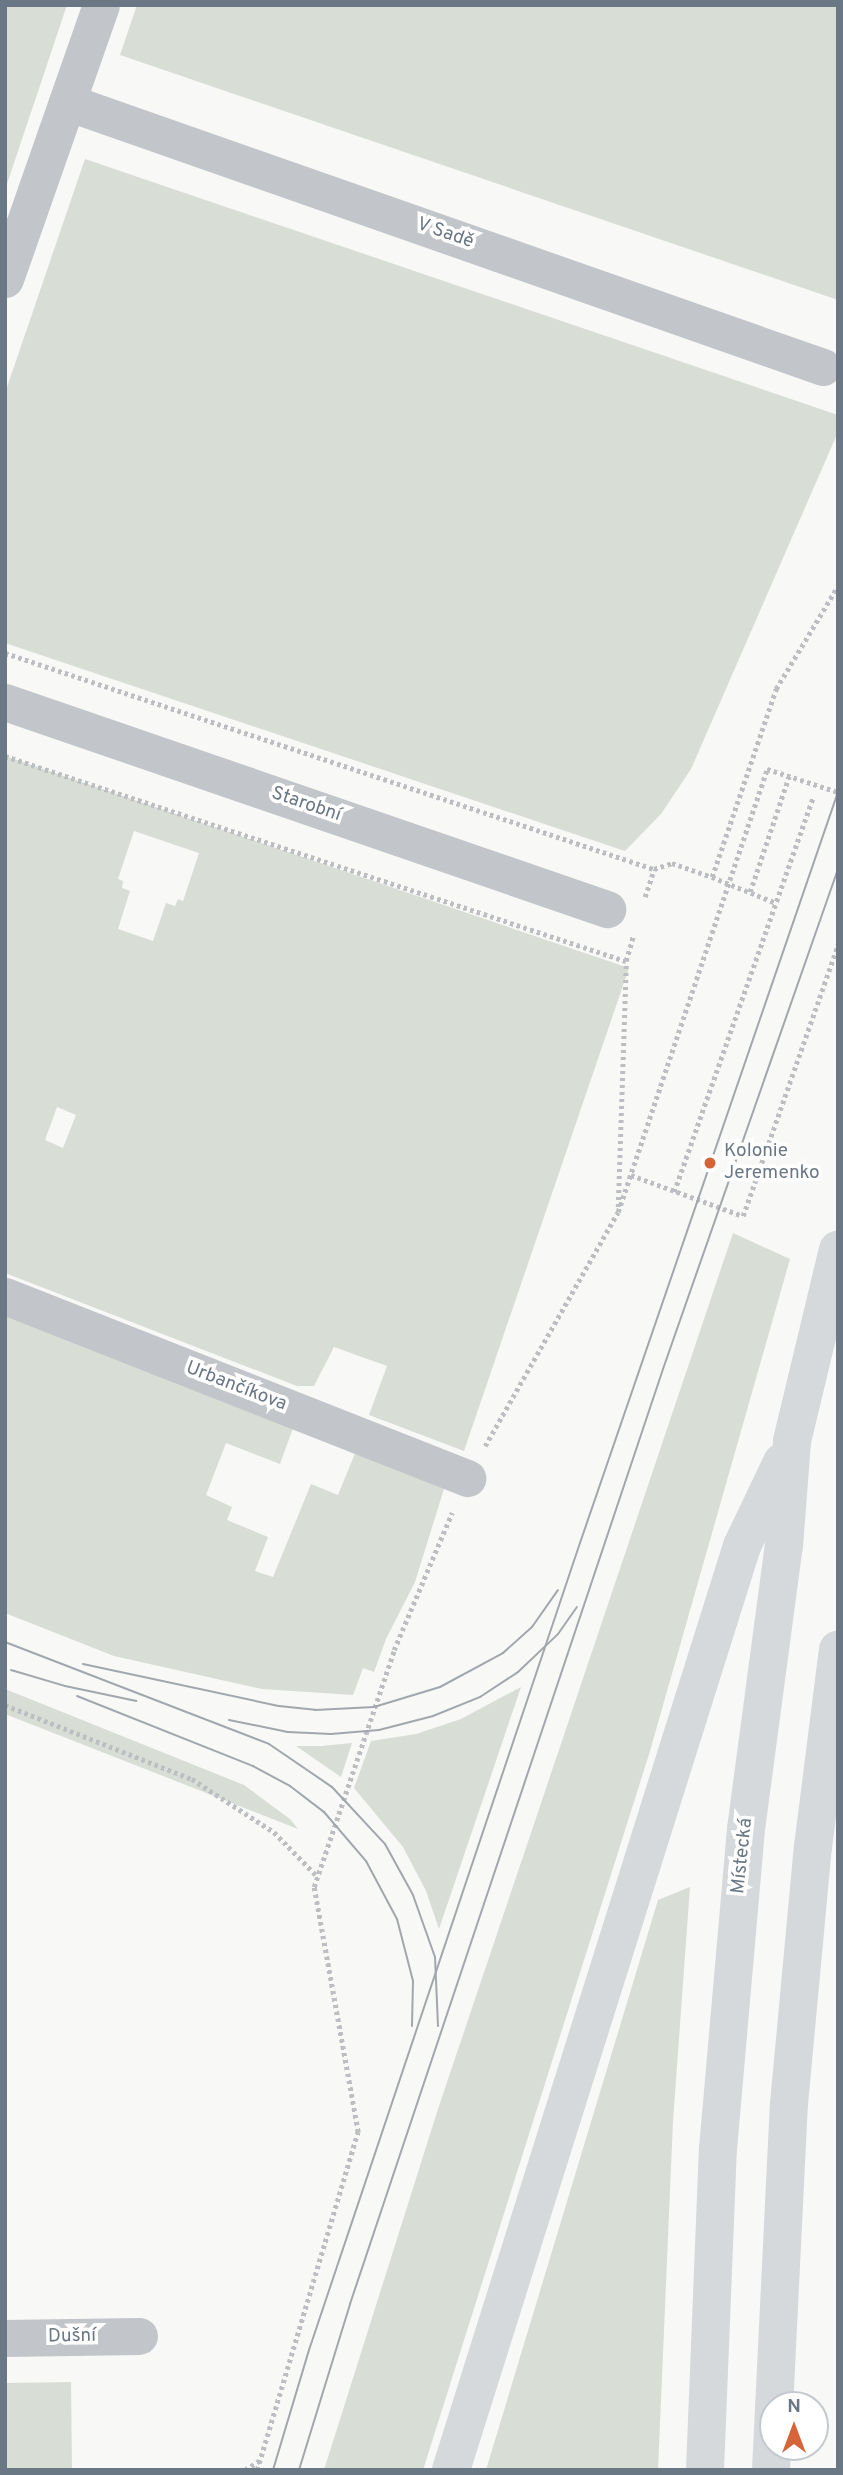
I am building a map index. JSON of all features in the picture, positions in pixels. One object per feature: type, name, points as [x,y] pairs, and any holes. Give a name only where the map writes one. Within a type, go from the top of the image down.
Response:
[{"type":"highway","name":"Místecká","points":[[705,2470],[708,2336],[727,2017],[747,1815],[784,1546],[792,1441],[838,1249]]},
{"type":"highway","points":[[452,2470],[743,1546],[792,1441]]},
{"type":"highway","points":[[771,2470],[789,2104],[812,1860],[838,1650]]},
{"type":"street","points":[[5,279],[101,5]]},
{"type":"street","name":"V Sadě","points":[[66,102],[823,367]]},
{"type":"street","name":"Starobní","points":[[5,702],[623,914]]},
{"type":"street","name":"Urbančíkova","points":[[5,1296],[467,1478]]},
{"type":"street","name":"Dušní","points":[[5,2338],[139,2336]]},
{"type":"path","points":[[712,877],[776,689],[838,586]]},
{"type":"path","points":[[5,653],[654,869],[672,863],[776,903]]},
{"type":"path","points":[[5,756],[626,961]]},
{"type":"path","points":[[257,2470],[358,2133],[314,1895],[316,1875],[394,1650],[467,1478],[618,1212],[767,769],[838,792]]},
{"type":"path","points":[[750,892],[789,776]]},
{"type":"path","points":[[674,1192],[813,797]]},
{"type":"path","points":[[618,1212],[626,961],[623,914],[654,869]]},
{"type":"path","points":[[631,1175],[743,1216],[838,944]]},
{"type":"path","points":[[5,1705],[192,1779],[274,1832],[316,1875]]},
{"type":"path","points":[[244,2470],[260,2460]]},
{"type":"shaded area","points":[[5,5],[67,5],[5,190]]},
{"type":"shaded area","points":[[137,5],[838,5],[838,300],[120,55]]},
{"type":"shaded area","points":[[85,159],[838,415],[838,432],[691,769],[661,814],[625,851],[5,643],[5,393]]},
{"type":"shaded area","points":[[5,756],[629,968],[464,1451],[369,1415],[387,1366],[334,1347],[314,1386],[297,1386],[5,1273]],"holes":[[[134,831],[199,853],[183,901],[178,899],[175,906],[166,903],[153,941],[118,929],[130,891],[122,888],[123,881],[118,879]],[[57,1107],[76,1115],[63,1148],[45,1140]]]},
{"type":"shaded area","points":[[733,1233],[790,1259],[650,1751],[423,2470],[324,2470],[438,2109]]},
{"type":"shaded area","points":[[5,1313],[293,1428],[280,1464],[226,1443],[206,1495],[232,1507],[227,1520],[268,1537],[255,1571],[273,1577],[311,1484],[338,1495],[356,1451],[444,1489],[415,1582],[386,1639],[374,1672],[363,1668],[353,1695],[262,1689],[114,1656],[5,1613]]},
{"type":"shaded area","points":[[521,1687],[439,1929],[426,1891],[403,1847],[354,1788],[371,1741],[416,1734],[461,1719]]},
{"type":"shaded area","points":[[5,1689],[244,1785],[290,1819],[298,1829],[5,1714]]},
{"type":"shaded area","points":[[352,1743],[341,1777],[296,1746],[321,1746]]},
{"type":"shaded area","points":[[690,1887],[673,2121],[658,2470],[486,2470],[658,1900]]},
{"type":"shaded area","points":[[71,2382],[72,2470],[5,2470],[5,2383]]},
{"type":"tram line","points":[[273,2470],[310,2347],[581,1540],[838,792]]},
{"type":"tram line","points":[[299,2470],[350,2304],[663,1369],[838,869]]},
{"type":"tram line","points":[[83,1664],[279,1706],[315,1710],[374,1707],[440,1687],[503,1653],[532,1627],[558,1590]]},
{"type":"tram line","points":[[229,1720],[288,1732],[331,1734],[379,1730],[433,1716],[480,1697],[518,1672],[558,1634],[577,1607]]},
{"type":"tram line","points":[[5,1642],[269,1744],[332,1787],[385,1844],[413,1895],[435,1957],[438,2026]]},
{"type":"tram line","points":[[11,1670],[65,1686],[136,1701]]},
{"type":"tram line","points":[[77,1696],[253,1766],[290,1786],[324,1812],[366,1861],[397,1919],[413,1981],[412,2026]]},
{"type":"place","name":"Kolonie Jeremenko","points":[[710,1163]]}]
